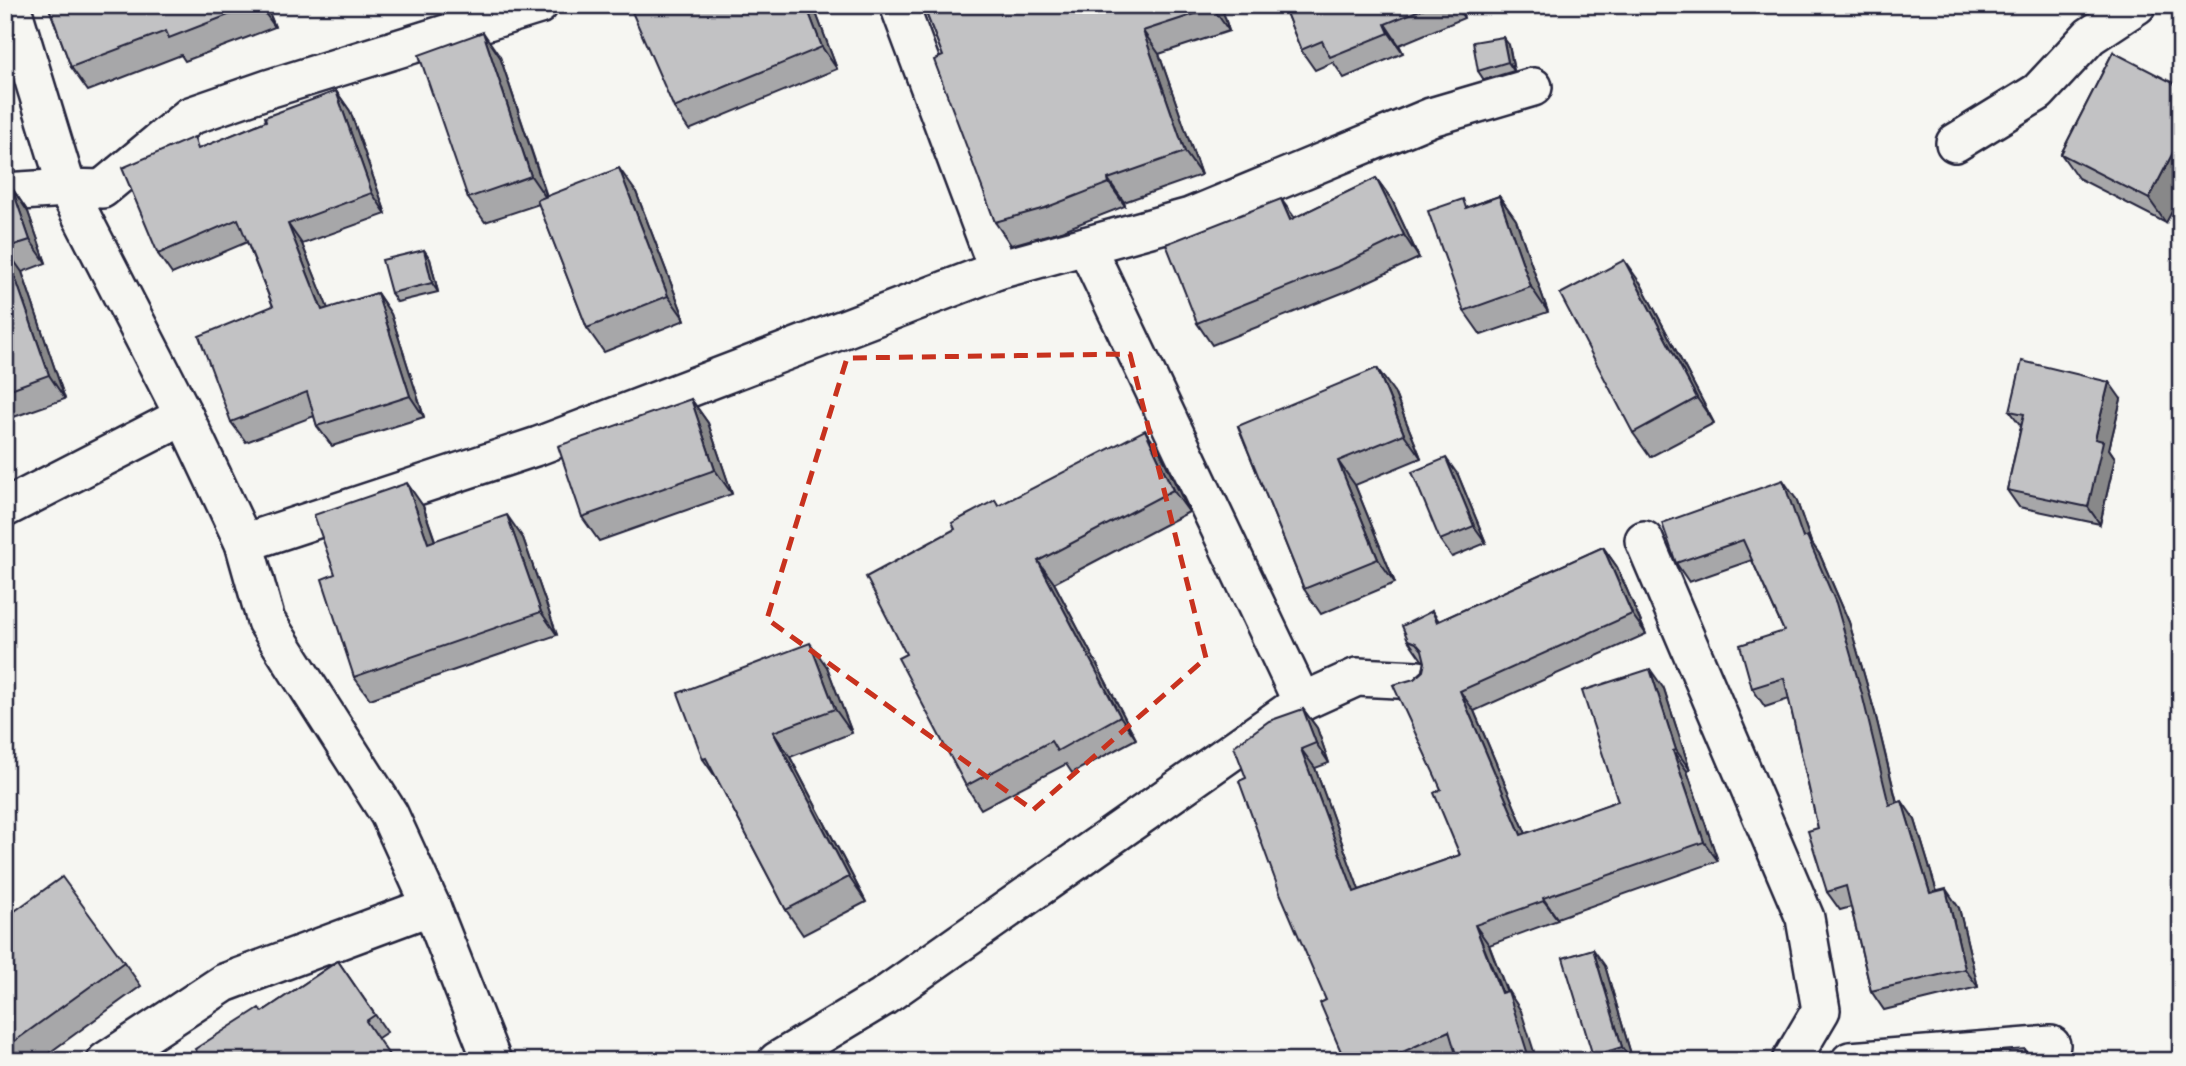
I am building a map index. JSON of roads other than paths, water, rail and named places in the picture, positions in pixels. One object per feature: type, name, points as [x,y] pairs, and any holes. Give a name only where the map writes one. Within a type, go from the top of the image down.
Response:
[{"type":"street","points":[[11,5],[66,188],[184,416],[244,543],[266,621],[389,814],[431,906],[492,1061]]},
{"type":"street","points":[[5,192],[66,188],[102,189],[190,116],[539,5]]},
{"type":"street","points":[[899,5],[998,270]]},
{"type":"street","points":[[1955,144],[2038,92],[2090,36],[2137,5]]},
{"type":"street","points":[[244,543],[538,446],[998,270],[1190,217],[1431,117],[1532,88]]},
{"type":"street","points":[[1086,246],[1302,702]]},
{"type":"street","points":[[5,508],[184,416]]},
{"type":"street","points":[[1644,540],[1805,918],[1821,1010],[1791,1061]]},
{"type":"street","points":[[776,1061],[883,997],[1302,702],[1357,677],[1418,680]]},
{"type":"street","points":[[106,1061],[224,983],[431,906]]},
{"type":"street","points":[[1850,1061],[2051,1045]]}]
